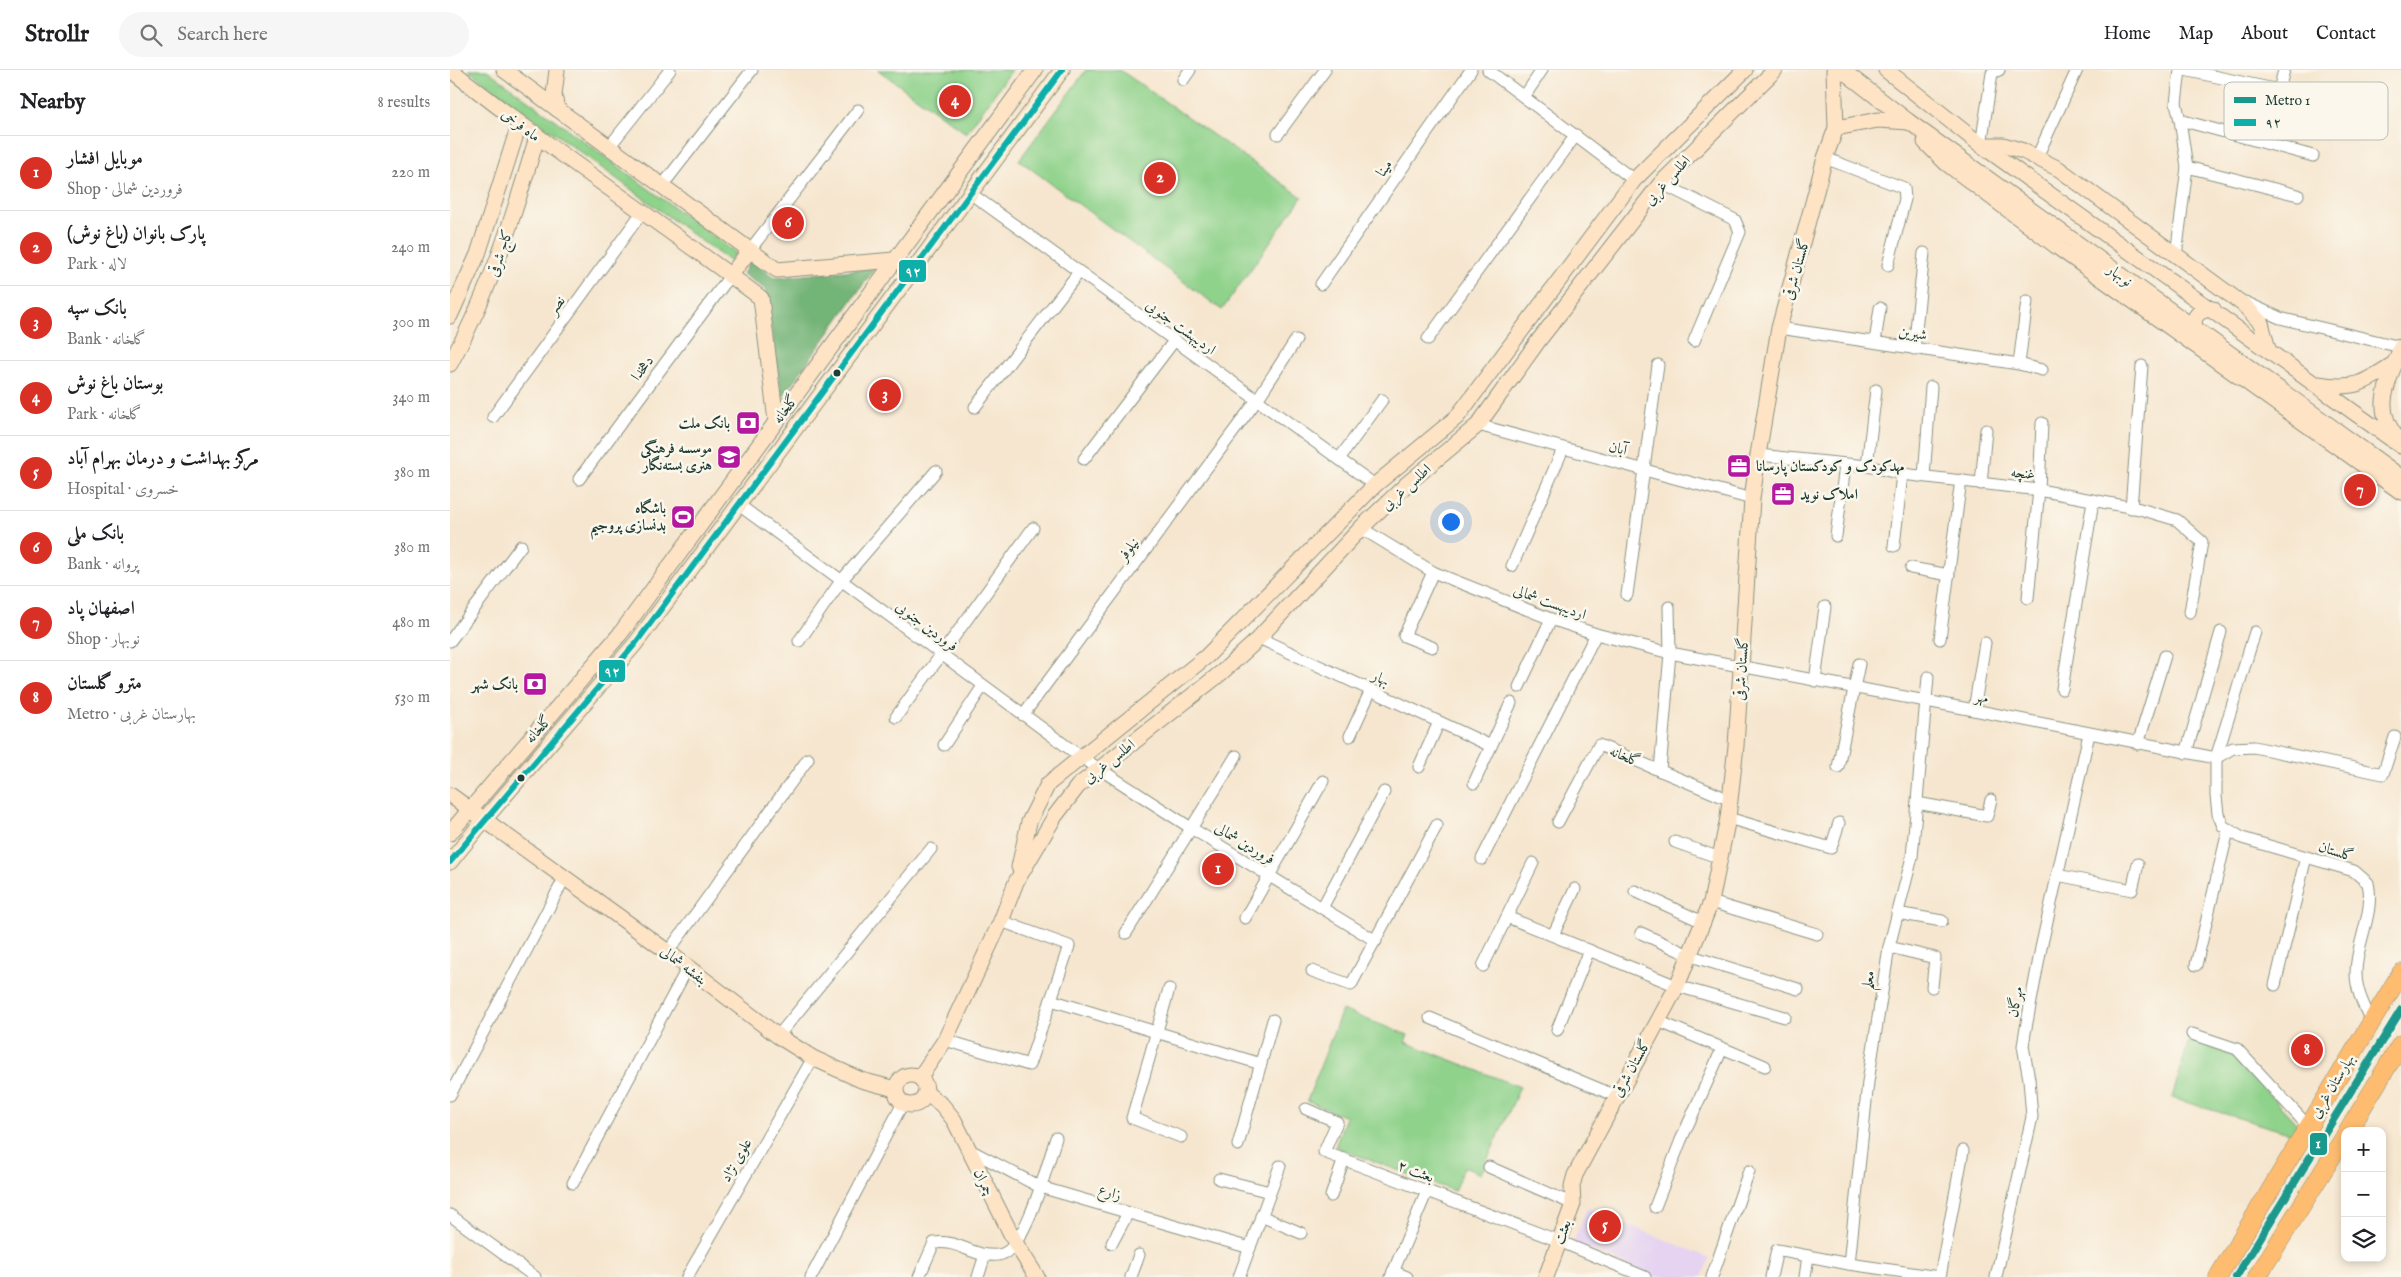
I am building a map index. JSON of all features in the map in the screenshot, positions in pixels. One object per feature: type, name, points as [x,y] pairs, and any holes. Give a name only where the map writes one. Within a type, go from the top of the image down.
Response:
[{"type":"main road","name":"بهارستان غربی","points":[[2218,1277],[2401,973]]},
{"type":"main road","points":[[2350,1127],[2401,1044]]},
{"type":"main road","points":[[2257,1277],[2341,1142]]},
{"type":"street","name":"ماه فرخی","points":[[451,70],[519,125],[643,211],[760,298],[776,421]]},
{"type":"street","points":[[505,70],[777,270],[894,260]]},
{"type":"street","points":[[548,70],[556,70],[554,95],[557,109]]},
{"type":"street","points":[[609,147],[670,70]]},
{"type":"street","points":[[662,186],[752,70]]},
{"type":"street","name":"گلخانه","points":[[450,833],[468,809],[620,634],[1035,70]]},
{"type":"street","name":"گلخانه","points":[[450,862],[635,644],[1062,70]]},
{"type":"street","points":[[1182,80],[1190,70]]},
{"type":"street","points":[[1278,134],[1325,70]]},
{"type":"street","name":"مینا","points":[[1321,284],[1471,70]]},
{"type":"street","points":[[1488,70],[1576,134],[1634,180]]},
{"type":"street","points":[[1524,97],[1542,70]]},
{"type":"street","name":"اطلس غربی","points":[[920,1077],[945,1040],[1001,921],[1016,882],[1029,822],[1048,784],[1207,656],[1375,485],[1457,417],[1634,180],[1745,70]]},
{"type":"street","name":"اطلس غربی","points":[[1016,882],[1055,816],[1078,786],[1221,673],[1259,638],[1361,528],[1408,483],[1478,425],[1539,340],[1661,184],[1775,70]]},
{"type":"street","name":"گلستان شرقی","points":[[1572,1186],[1587,1148],[1677,986],[1712,902],[1730,800],[1742,666],[1752,499],[1758,455],[1779,328],[1825,158],[1836,128],[1834,70]]},
{"type":"street","name":"نوبهار","points":[[1842,70],[1908,121],[2194,329],[2285,401],[2382,471],[2401,477]]},
{"type":"street","name":"نوبهار","points":[[1886,70],[1982,145],[2401,444]]},
{"type":"street","points":[[1999,70],[1992,74],[1982,145],[2004,145],[2037,157],[2060,169],[2244,305],[2261,323],[2268,349]]},
{"type":"street","points":[[2037,157],[2077,70]]},
{"type":"street","points":[[2176,256],[2187,167],[2176,103],[2180,70]]},
{"type":"street","points":[[2184,70],[2241,82]]},
{"type":"street","points":[[730,276],[858,110]]},
{"type":"street","points":[[1836,128],[1878,120],[1908,121],[1946,163],[2056,246],[2285,401]]},
{"type":"street","points":[[2180,120],[2224,132]]},
{"type":"street","name":"کاج شرقی","points":[[450,316],[478,254],[519,125]]},
{"type":"street","points":[[1428,339],[1576,134]]},
{"type":"street","name":"کاج شرقی","points":[[450,364],[471,327],[497,267],[537,137]]},
{"type":"street","points":[[2254,140],[2313,156]]},
{"type":"street","points":[[1825,158],[1904,188],[1905,199],[1888,265]]},
{"type":"street","points":[[2187,167],[2298,195]]},
{"type":"street","points":[[1661,184],[1735,220],[1740,232],[1694,341]]},
{"type":"street","name":"اردیبهشت جنوبی","points":[[970,193],[1375,485]]},
{"type":"street","name":"نصر","points":[[493,417],[643,211]]},
{"type":"street","points":[[1914,349],[1924,254]]},
{"type":"street","points":[[975,407],[1079,272]]},
{"type":"street","name":"دهخدا","points":[[579,479],[730,276]]},
{"type":"street","points":[[2234,298],[2280,318],[2401,347],[2386,385],[2383,407],[2387,426],[2401,444]]},
{"type":"street","points":[[2019,364],[2027,301]]},
{"type":"street","points":[[1874,342],[1880,308]]},
{"type":"street","points":[[2194,329],[2193,320],[2197,313],[2213,309]]},
{"type":"street","name":"شیرین","points":[[1779,328],[2019,364],[2042,370]]},
{"type":"street","name":"نیلوفر","points":[[1023,715],[1256,400],[1296,340]]},
{"type":"street","points":[[1084,459],[1174,341]]},
{"type":"street","points":[[2315,383],[2344,388],[2367,381],[2395,363]]},
{"type":"street","points":[[1627,595],[1658,365]]},
{"type":"street","points":[[2131,508],[2142,366]]},
{"type":"street","points":[[1924,476],[1931,387]]},
{"type":"street","points":[[1867,466],[1876,390]]},
{"type":"street","points":[[1339,460],[1382,400]]},
{"type":"street","points":[[2028,598],[2039,490],[2042,423]]},
{"type":"street","name":"آبان","points":[[1478,425],[1752,499]]},
{"type":"street","points":[[1981,484],[1986,430]]},
{"type":"street","points":[[1512,566],[1563,449]]},
{"type":"street","name":"غنچه","points":[[1758,455],[1867,466],[1902,474],[2039,490],[2131,508],[2177,520],[2202,542],[2190,612]]},
{"type":"street","points":[[1836,536],[1846,465]]},
{"type":"street","points":[[799,641],[841,581],[936,471]]},
{"type":"street","points":[[2382,471],[2401,492]]},
{"type":"street","points":[[1894,546],[1902,474]]},
{"type":"street","points":[[1940,639],[1961,480]]},
{"type":"street","points":[[2062,689],[2093,502]]},
{"type":"street","name":"فروردین جنوبی","points":[[739,505],[1099,770]]},
{"type":"street","points":[[896,717],[1033,528]]},
{"type":"street","name":"اردیبهست شمالی","points":[[1361,528],[1433,572],[1551,619],[1596,634],[1670,654],[1742,666]]},
{"type":"street","points":[[450,641],[521,546]]},
{"type":"street","points":[[1912,568],[1949,575]]},
{"type":"street","points":[[1432,647],[1404,636],[1433,572]]},
{"type":"street","points":[[1660,771],[1670,654],[1669,607]]},
{"type":"street","points":[[1815,680],[1825,607]]},
{"type":"street","points":[[1519,687],[1551,619]]},
{"type":"street","points":[[2186,753],[2221,632]]},
{"type":"street","points":[[2196,965],[2228,831],[2223,826],[2218,814],[2216,758],[2255,632]]},
{"type":"street","points":[[1482,859],[1596,634]]},
{"type":"street","name":"بهار","points":[[1259,638],[1491,746]]},
{"type":"street","points":[[1974,710],[1985,643]]},
{"type":"street","points":[[2138,744],[2165,656]]},
{"type":"street","points":[[1838,767],[1859,664]]},
{"type":"street","name":"مهر","points":[[1742,666],[2216,758]]},
{"type":"street","name":"معلم","points":[[1849,1264],[1868,1082],[1889,947],[1896,913],[1912,857],[1928,677]]},
{"type":"street","points":[[944,745],[983,686]]},
{"type":"street","points":[[1350,736],[1371,690]]},
{"type":"street","points":[[1474,783],[1511,703]]},
{"type":"street","points":[[1419,767],[1439,722]]},
{"type":"street","name":"مهرگان","points":[[1996,1277],[2032,1118],[2029,1078],[2023,1046],[2057,875],[2089,734]]},
{"type":"street","points":[[2216,758],[2233,748],[2254,747],[2383,774],[2395,737]]},
{"type":"street","name":"گلخانه","points":[[1558,822],[1600,745],[1730,800]]},
{"type":"street","points":[[1126,933],[1236,756]]},
{"type":"street","points":[[668,952],[808,759]]},
{"type":"street","name":"فروردین شمالی","points":[[1099,770],[1376,940]]},
{"type":"street","points":[[1245,918],[1323,781]]},
{"type":"street","points":[[1322,908],[1384,792]]},
{"type":"street","name":"بنفشه شمالی","points":[[450,795],[566,877],[778,1036],[813,1058],[861,1080],[895,1089]]},
{"type":"street","points":[[1917,802],[1987,816],[1991,800]]},
{"type":"street","points":[[1728,818],[1832,848],[1839,823]]},
{"type":"street","points":[[1312,971],[1351,985],[1437,825]]},
{"type":"street","name":"گلستان","points":[[2228,831],[2242,838],[2354,871],[2368,882],[2372,898],[2356,974],[2359,996],[2371,1021]]},
{"type":"street","points":[[1674,842],[1720,858]]},
{"type":"street","points":[[778,1036],[931,849]]},
{"type":"street","points":[[2275,985],[2306,857]]},
{"type":"street","points":[[1483,966],[1532,863]]},
{"type":"street","points":[[2057,875],[2132,890],[2138,864]]},
{"type":"street","points":[[450,1095],[566,877]]},
{"type":"street","points":[[1553,935],[1575,888]]},
{"type":"street","points":[[1635,891],[1704,923]]},
{"type":"street","points":[[1712,902],[1817,934]]},
{"type":"street","points":[[1896,913],[1942,921]]},
{"type":"street","points":[[1507,917],[1677,986],[1784,1017]]},
{"type":"street","points":[[945,1040],[1029,1065],[1069,946],[1001,921]]},
{"type":"street","points":[[1641,933],[1691,956],[1798,989]]},
{"type":"street","points":[[1889,947],[1935,958],[1932,986]]},
{"type":"street","points":[[1557,1030],[1590,950]]},
{"type":"street","points":[[573,1183],[688,967]]},
{"type":"street","points":[[1169,989],[1132,1118],[1181,1137]]},
{"type":"street","points":[[1051,1000],[1261,1064]]},
{"type":"street","points":[[1430,1018],[1616,1096]]},
{"type":"street","points":[[1238,1145],[1273,1020]]},
{"type":"street","points":[[1658,1021],[1722,1050],[1765,1066]]},
{"type":"street","points":[[2192,1034],[2237,1049],[2308,1126]]},
{"type":"street","points":[[1655,1207],[1681,1140],[1722,1050]]},
{"type":"street","name":"علوی نژاد","points":[[687,1277],[813,1058]]},
{"type":"street","points":[[907,1075],[920,1077],[925,1084],[926,1093],[917,1104],[904,1104],[897,1097],[895,1089],[899,1080],[907,1075]]},
{"type":"street","name":"چمران","points":[[926,1093],[942,1106],[954,1120],[1016,1244],[1037,1277]]},
{"type":"street","points":[[812,1277],[904,1104]]},
{"type":"street","name":"بعثت ۲","points":[[1306,1109],[1337,1122],[1324,1152],[1559,1241],[1644,1277]]},
{"type":"street","points":[[919,1277],[934,1243],[947,1241],[985,1255],[1003,1254],[1016,1244],[1031,1216],[1056,1138]]},
{"type":"street","name":"زارع","points":[[968,1149],[1040,1187],[1250,1248]]},
{"type":"street","points":[[1771,1277],[1777,1250],[1907,1275],[1939,1277],[1963,1151]]},
{"type":"street","points":[[1331,1196],[1344,1159]]},
{"type":"street","points":[[1239,1277],[1280,1166]]},
{"type":"street","points":[[1489,1167],[1573,1204]]},
{"type":"street","points":[[1712,1277],[1749,1171]]},
{"type":"street","points":[[1219,1178],[1270,1192]]},
{"type":"street","name":"بعثت","points":[[1546,1277],[1573,1204],[1572,1186]]},
{"type":"street","points":[[1408,1277],[1392,1274],[1427,1191]]},
{"type":"street","points":[[1112,1242],[1128,1213]]},
{"type":"street","points":[[450,1215],[535,1277]]},
{"type":"street","points":[[1261,1216],[1301,1233]]},
{"type":"street","points":[[978,1277],[985,1255]]},
{"type":"street","points":[[1131,1277],[1139,1255]]},
{"type":"street","points":[[1805,1277],[1808,1256]]},
{"type":"shaded area","points":[[1587,1208],[1710,1258],[1702,1277],[1655,1277],[1573,1243]]},
{"type":"green space","points":[[468,70],[487,70],[736,253],[729,261]]},
{"type":"green space","points":[[878,70],[1012,70],[966,133]]},
{"type":"green space","points":[[1086,70],[1120,70],[1302,197],[1222,310],[1019,160]]},
{"type":"green space","points":[[751,259],[775,278],[875,268],[782,398],[765,289],[743,274]]},
{"type":"green space","points":[[1342,1010],[1408,1035],[1405,1042],[1520,1087],[1481,1174],[1464,1167],[1454,1191],[1335,1147],[1346,1117],[1307,1101]]},
{"type":"green space","points":[[2189,1040],[2232,1055],[2297,1124],[2292,1134],[2172,1098]]},
{"type":"metro line","name":"1","points":[[2236,1277],[2401,1010]]},
{"type":"transit line","name":"۹۲","points":[[450,862],[635,644],[1062,70]]},
{"type":"place","name":"بوستان باغ نوش","points":[[955,101]]},
{"type":"place","name":"پارک بانوان (باغ نوش)","points":[[1160,178]]},
{"type":"place","name":"بانک ملی","points":[[788,223]]},
{"type":"place","name":"بانک سپه","points":[[885,395]]},
{"type":"place","name":"بانک ملت","points":[[748,423]]},
{"type":"place","name":"موسسه فرهنگی هنری بسته‌نگار","points":[[729,457]]},
{"type":"place","name":"مهدکودک و کودکستان پارسانا","points":[[1739,466]]},
{"type":"place","name":"اصفهان پاد","points":[[2360,490]]},
{"type":"place","name":"املاک نوید","points":[[1783,494]]},
{"type":"place","name":"باشگاه بدنسازی پروجیم","points":[[683,517]]},
{"type":"place","name":"بانک شهر","points":[[535,684]]},
{"type":"place","name":"موبایل افشار","points":[[1218,869]]},
{"type":"place","name":"مترو گلستان","points":[[2307,1050]]},
{"type":"place","name":"مرکز بهداشت و درمان بهرام آباد","points":[[1605,1226]]}]
